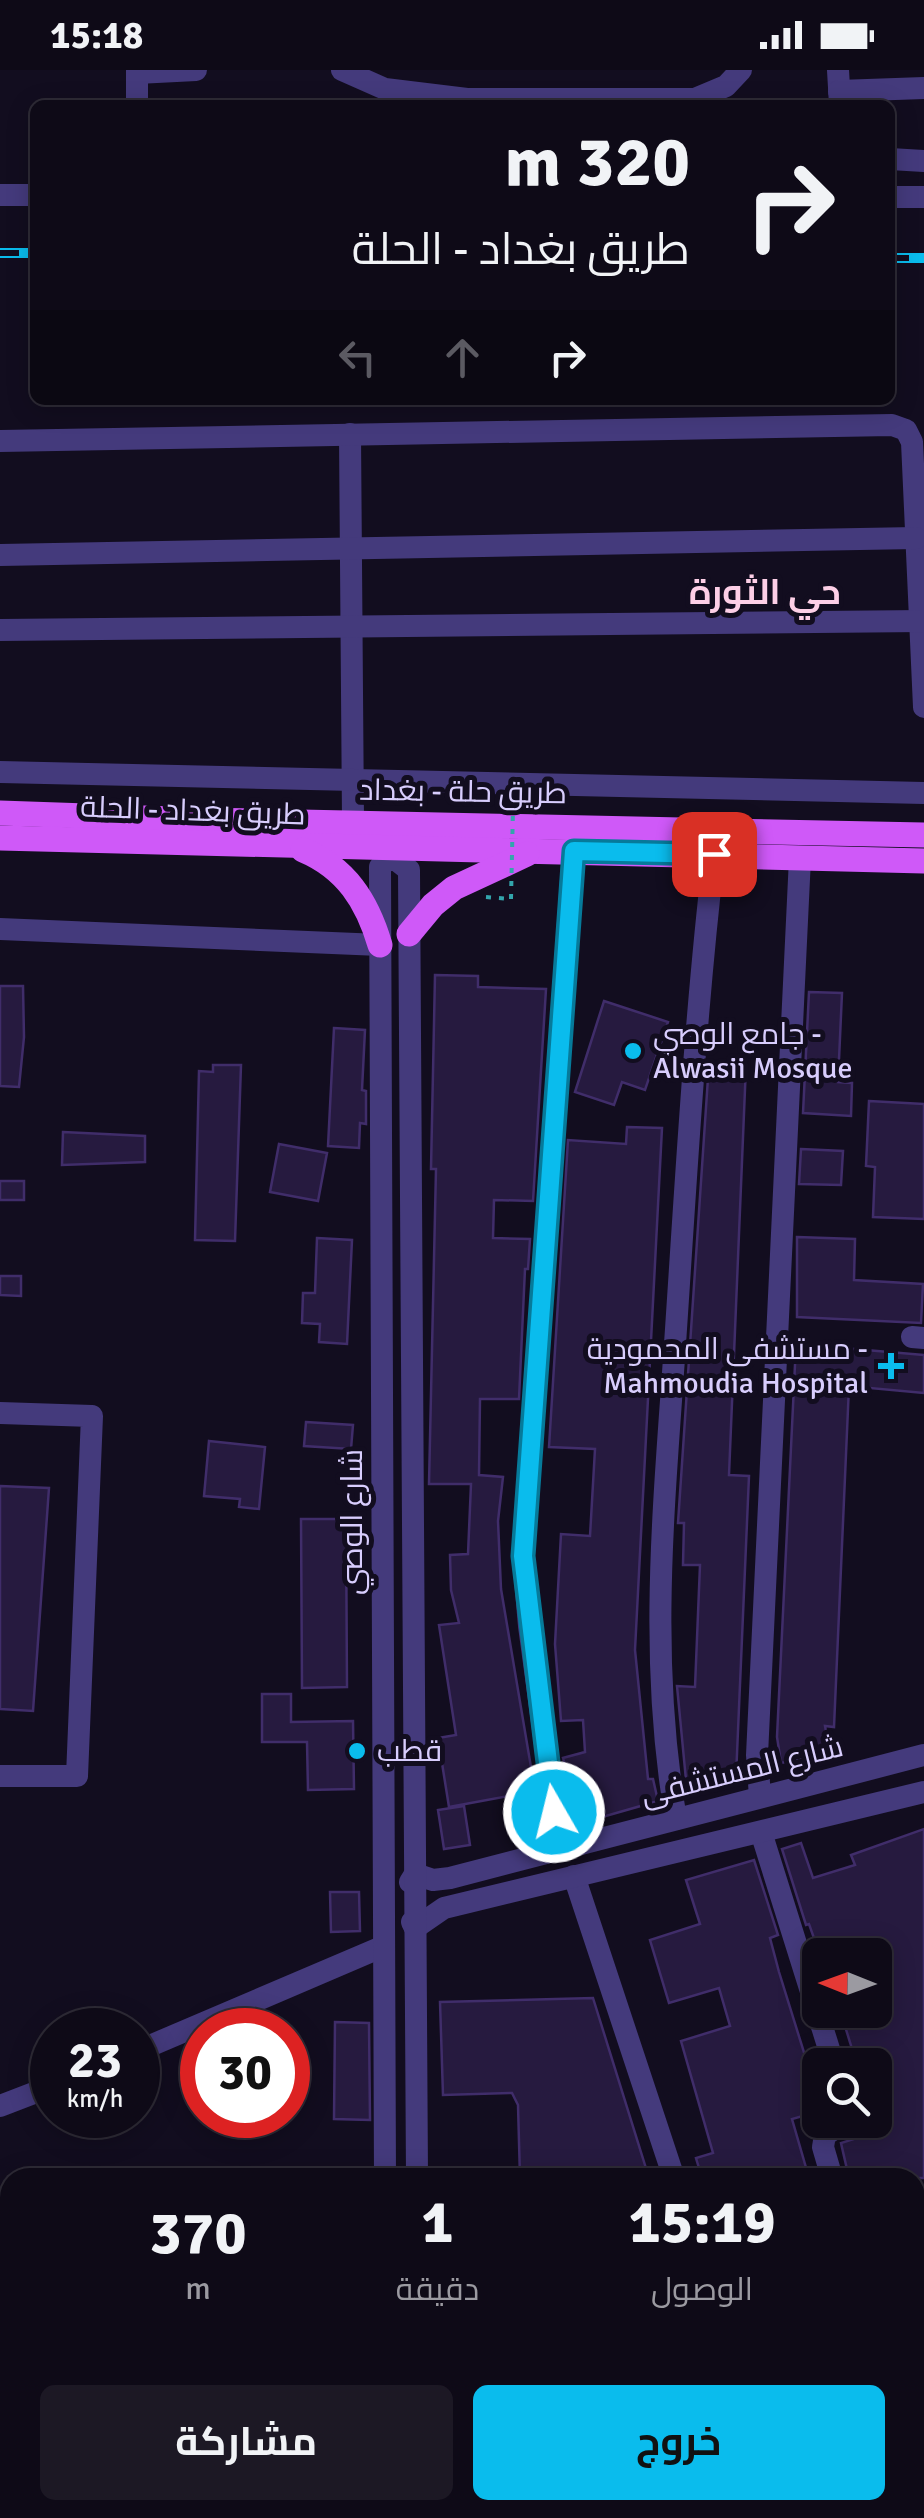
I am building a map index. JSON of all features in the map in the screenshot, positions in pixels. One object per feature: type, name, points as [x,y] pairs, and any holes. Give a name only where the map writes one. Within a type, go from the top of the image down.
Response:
[{"type":"main road","name":"طريق حلة - بغداد","points":[[0,813],[924,835]]},
{"type":"main road","name":"طريق بغداد - الحلة","points":[[0,838],[924,861]]},
{"type":"main road","points":[[294,846],[338,870],[356,889],[369,910],[380,944]]},
{"type":"main road","points":[[410,934],[433,904],[454,888],[535,850]]},
{"type":"street","points":[[136,100],[137,71],[196,70]]},
{"type":"street","points":[[342,70],[386,89],[468,99],[695,99],[726,86],[741,70]]},
{"type":"street","points":[[839,89],[924,88]]},
{"type":"street","points":[[895,159],[924,161]]},
{"type":"street","points":[[0,195],[30,195]]},
{"type":"street","points":[[895,197],[924,197]]},
{"type":"street","points":[[0,441],[892,425],[906,430],[912,442],[924,706]]},
{"type":"street","points":[[350,434],[353,821]]},
{"type":"street","points":[[0,555],[916,538]]},
{"type":"street","points":[[0,630],[923,622]]},
{"type":"street","points":[[0,772],[924,792]]},
{"type":"street","points":[[559,1848],[523,1556],[574,851]]},
{"type":"street","points":[[676,1819],[664,1753],[658,1602],[698,998],[714,854]]},
{"type":"street","points":[[760,1797],[757,1755],[800,858]]},
{"type":"street","name":"شارع الوصي","points":[[386,2168],[400,1906],[410,934],[409,870],[396,859],[380,867],[380,944],[400,1906],[416,2168]]},
{"type":"street","points":[[0,930],[380,944]]},
{"type":"street","points":[[0,1413],[92,1416],[78,1776],[0,1776]]},
{"type":"street","name":"شارع المستشفى","points":[[160,2039],[432,1886],[459,1876],[924,1756]]},
{"type":"street","name":"شارع المستشفى","points":[[466,1903],[924,1792]]},
{"type":"street","points":[[760,1832],[829,2048]]},
{"type":"street","points":[[459,1876],[454,1880],[452,1893],[466,1903]]},
{"type":"street","points":[[574,1876],[671,2168]]},
{"type":"street","points":[[400,1906],[466,1903]]},
{"type":"street","points":[[0,2106],[30,2094]]},
{"type":"street","points":[[824,2138],[829,2168]]},
{"type":"path","points":[[486,897],[512,898],[513,808]]},
{"type":"building","points":[[435,975],[478,976],[478,987],[546,989],[533,1201],[494,1200],[493,1238],[530,1239],[519,1399],[480,1399],[479,1475],[503,1477],[498,1521],[501,1589],[535,1791],[449,1807],[438,1738],[456,1735],[439,1625],[459,1623],[451,1590],[450,1555],[468,1554],[471,1484],[429,1484],[436,1169],[431,1169]]},
{"type":"building","points":[[0,986],[23,986],[24,1037],[19,1087],[0,1086]]},
{"type":"building","points":[[809,992],[842,993],[838,1082],[852,1083],[851,1116],[803,1113]]},
{"type":"building","points":[[604,1001],[668,1022],[645,1090],[622,1082],[614,1105],[575,1092]]},
{"type":"building","points":[[334,1028],[365,1030],[362,1090],[366,1091],[366,1124],[360,1123],[359,1148],[328,1146]]},
{"type":"building","points":[[709,1063],[746,1065],[729,1475],[749,1476],[736,1777],[698,1776],[698,1781],[686,1780],[677,1686],[695,1687],[700,1565],[683,1565],[684,1523],[678,1523]]},
{"type":"building","points":[[213,1065],[241,1065],[235,1241],[195,1240],[199,1071],[213,1072]]},
{"type":"building","points":[[869,1101],[924,1104],[924,1219],[873,1217],[875,1167],[866,1166]]},
{"type":"building","points":[[627,1127],[662,1128],[635,1650],[648,1779],[653,1779],[658,1801],[571,1826],[566,1786],[570,1785],[563,1758],[585,1752],[583,1720],[561,1721],[555,1644],[561,1534],[590,1536],[595,1449],[549,1447],[568,1140],[626,1144]]},
{"type":"building","points":[[63,1132],[145,1136],[145,1162],[62,1165]]},
{"type":"building","points":[[279,1144],[327,1153],[318,1201],[270,1192]]},
{"type":"building","points":[[801,1149],[843,1151],[841,1185],[799,1184]]},
{"type":"building","points":[[0,1181],[24,1181],[24,1200],[0,1200]]},
{"type":"building","points":[[797,1237],[855,1239],[854,1280],[923,1284],[921,1323],[797,1317]]},
{"type":"building","points":[[317,1238],[352,1240],[347,1344],[319,1342],[320,1324],[302,1323],[303,1293],[315,1293]]},
{"type":"building","points":[[0,1276],[21,1276],[21,1296],[0,1295]]},
{"type":"building","points":[[796,1344],[924,1355],[924,1393],[849,1386],[834,1727],[825,1726],[830,1753],[781,1763],[777,1737]]},
{"type":"building","points":[[306,1422],[353,1425],[351,1449],[304,1446]]},
{"type":"building","points":[[209,1441],[265,1447],[259,1509],[239,1507],[240,1499],[204,1496]]},
{"type":"building","points":[[0,1486],[49,1488],[33,1711],[0,1709]]},
{"type":"building","points":[[301,1519],[346,1519],[347,1687],[302,1688]]},
{"type":"building","points":[[262,1694],[291,1694],[291,1722],[353,1721],[354,1789],[308,1790],[307,1742],[262,1742]]},
{"type":"building","points":[[464,1806],[470,1845],[444,1849],[438,1810]]},
{"type":"building","points":[[924,1829],[924,2168],[847,2168],[841,2143],[857,2138],[892,2138],[892,2048],[852,2048],[846,2028],[892,2028],[892,1938],[814,1938],[809,1924],[806,1925],[782,1849],[801,1843],[813,1878],[855,1865],[851,1855]]},
{"type":"building","points":[[754,1860],[778,1935],[770,1938],[803,2048],[802,2116],[792,2119],[806,2168],[699,2168],[696,2158],[713,2153],[681,2041],[730,2026],[719,1988],[669,2003],[650,1940],[700,1924],[686,1880]]},
{"type":"building","points":[[330,1892],[359,1892],[360,1931],[331,1932]]},
{"type":"building","points":[[593,1998],[646,2168],[520,2168],[518,2105],[512,2093],[443,2095],[440,2002]]},
{"type":"building","points":[[335,2022],[369,2023],[370,2120],[334,2119]]},
{"type":"railway","points":[[0,253],[30,253]]},
{"type":"railway","points":[[895,258],[924,258]]},
{"type":"place","name":"جامع الوصي - Alwasii Mosque","points":[[633,1051]]},
{"type":"place","name":"مستشفى المحمودية - Mahmoudia Hospital","points":[[891,1366]]},
{"type":"place","name":"قطب","points":[[357,1751]]},
{"type":"district","name":"حي الثورة","points":[[765,592]]},
{"type":"route","points":[[554,1812],[523,1556],[574,851],[714,854]]}]
